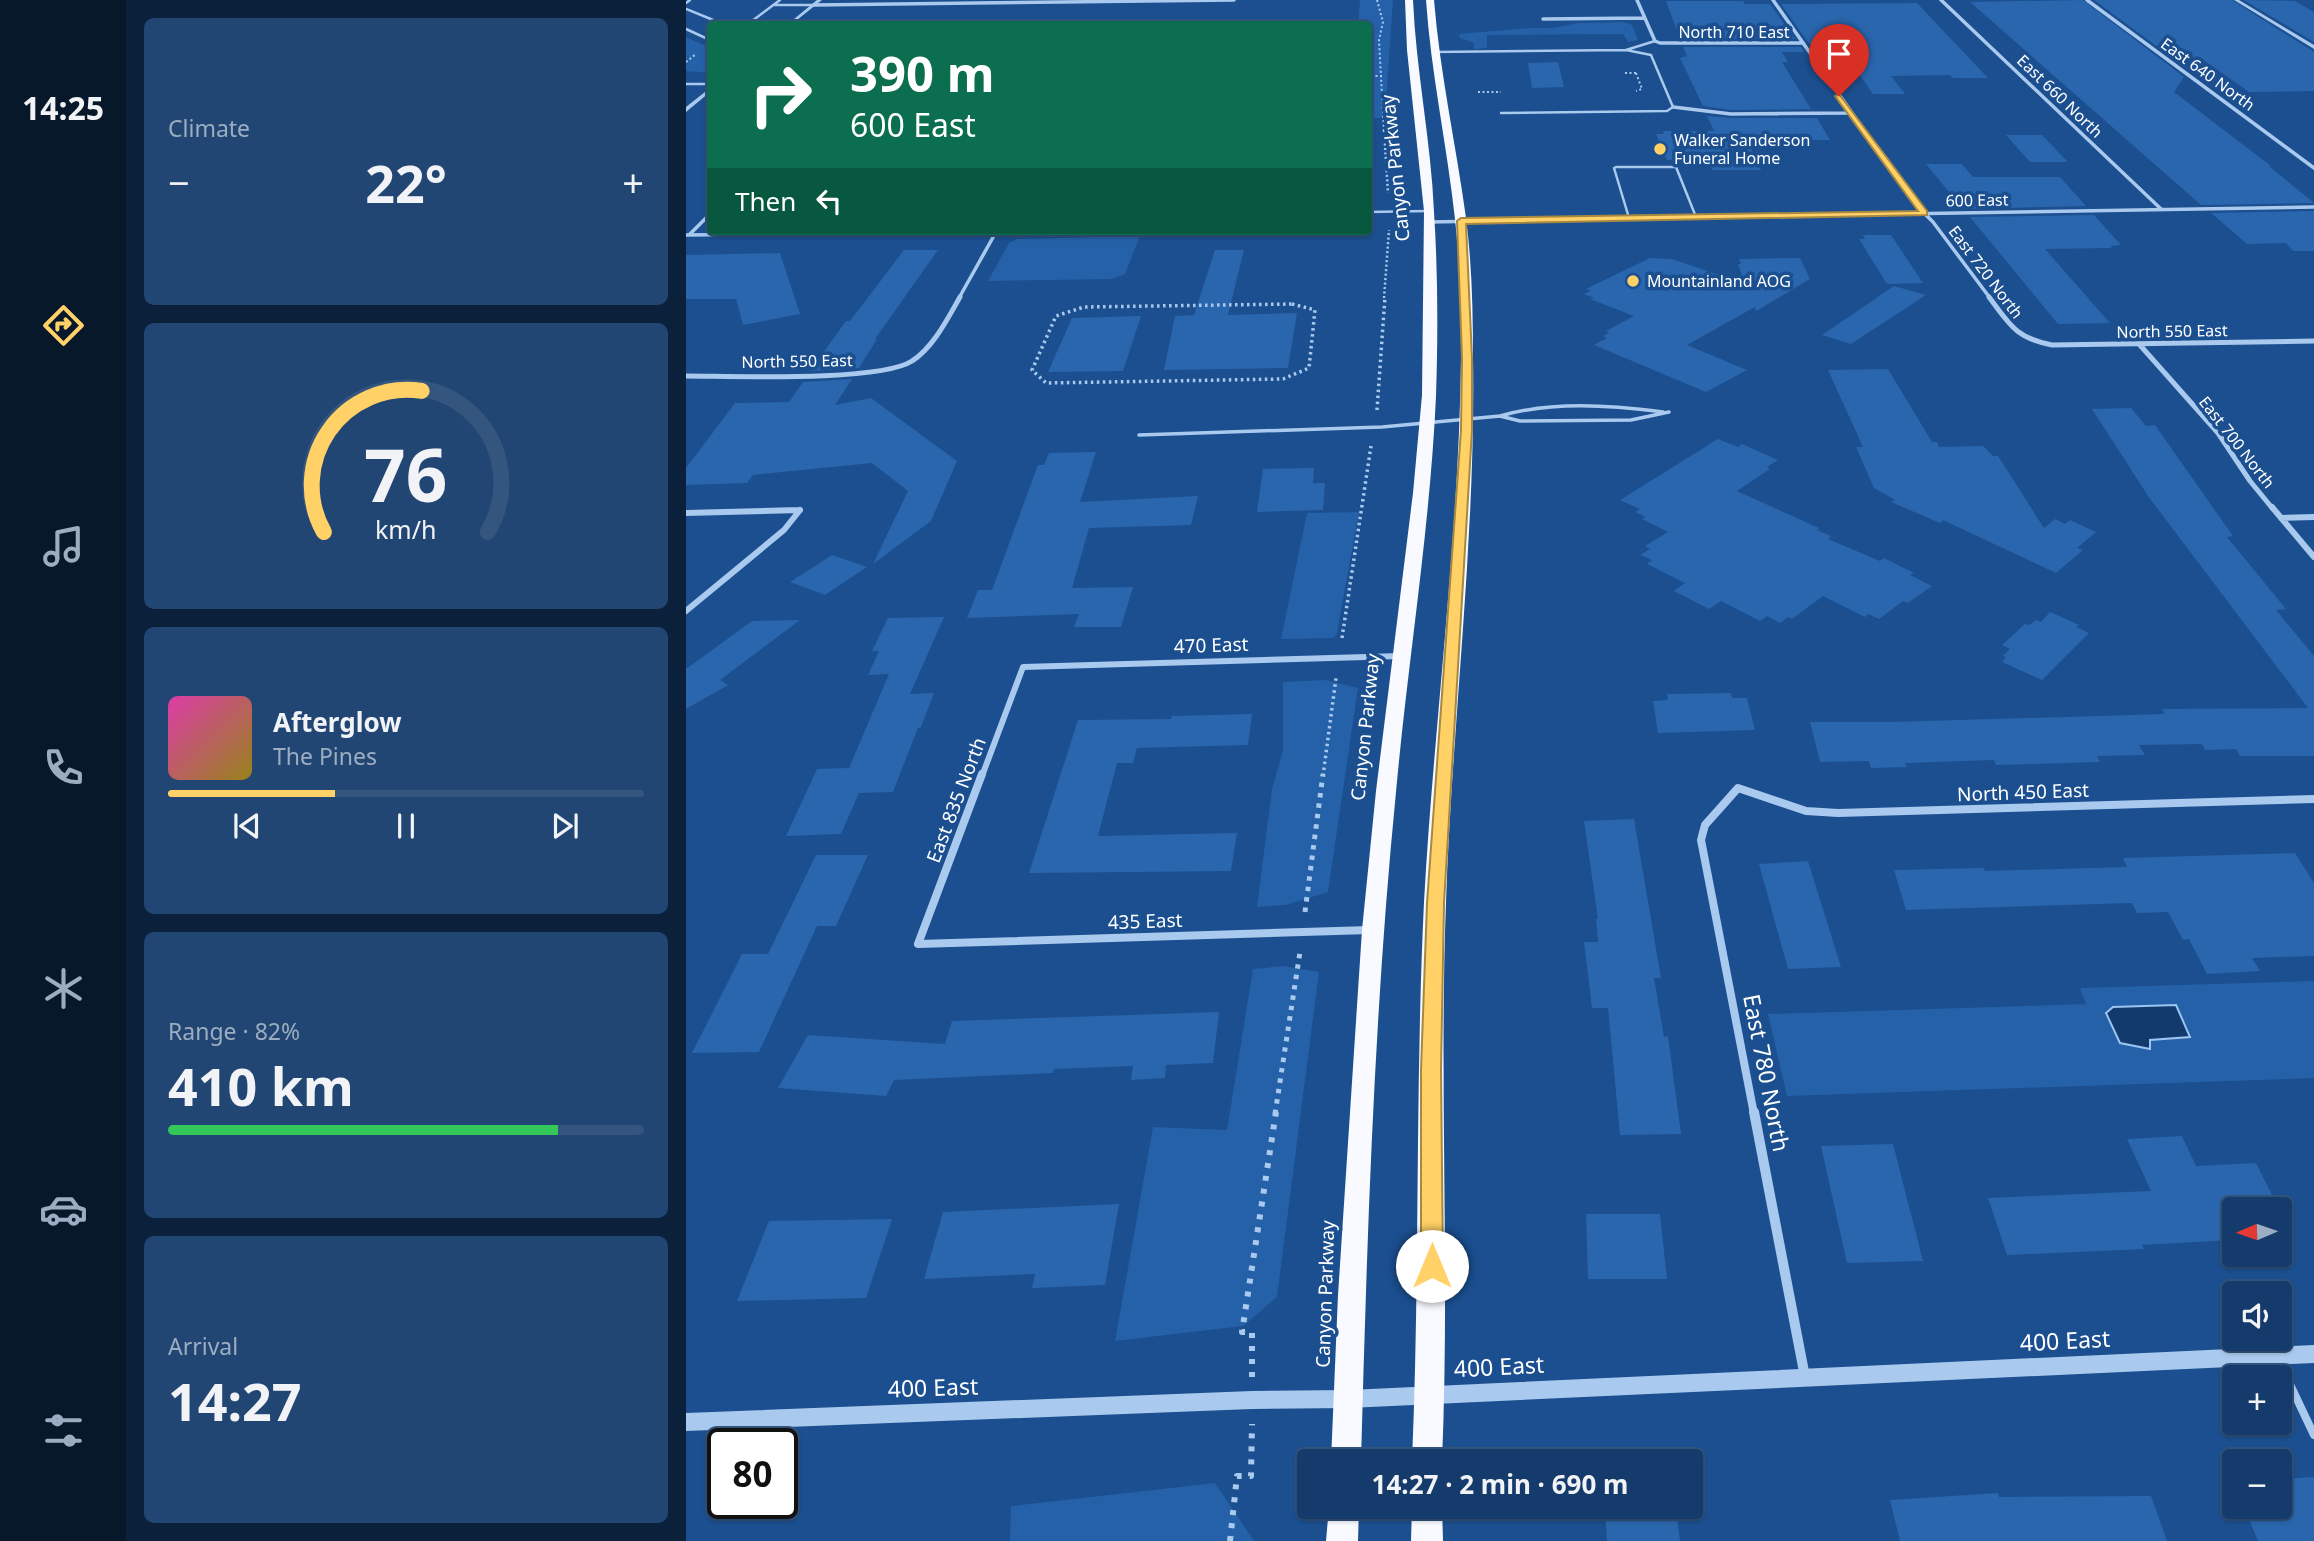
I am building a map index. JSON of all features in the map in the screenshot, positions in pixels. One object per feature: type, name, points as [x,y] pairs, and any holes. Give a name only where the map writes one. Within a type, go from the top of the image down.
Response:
[{"type":"highway","name":"Canyon Parkway","points":[[1347,1449],[1353,1281],[1373,930],[1427,422],[1431,324],[1429,216],[1410,50],[1409,0]]},
{"type":"highway","points":[[1427,1449],[1432,1322],[1431,1070],[1436,903],[1443,765],[1461,530],[1467,358],[1461,221],[1434,52],[1430,0]]},
{"type":"highway","points":[[1342,1541],[1343,1519]]},
{"type":"highway","points":[[1427,1519],[1427,1541]]},
{"type":"street","points":[[794,21],[820,0]]},
{"type":"street","points":[[814,5],[1234,0]]},
{"type":"street","points":[[1637,0],[1655,41]]},
{"type":"street","points":[[1773,0],[1924,213]]},
{"type":"street","name":"East 660 North","points":[[1941,0],[2161,210]]},
{"type":"street","name":"East 640 North","points":[[2087,0],[2314,168]]},
{"type":"street","points":[[2236,0],[2314,47]]},
{"type":"street","points":[[1543,19],[1645,18]]},
{"type":"street","name":"North 710 East","points":[[1655,41],[1666,44],[1802,43]]},
{"type":"street","points":[[686,110],[707,92]]},
{"type":"street","points":[[1673,107],[1731,114],[1851,113]]},
{"type":"street","name":"600 East","points":[[1429,216],[1461,221],[2314,207]]},
{"type":"street","name":"East 720 North","points":[[1924,213],[2015,332],[2031,341]]},
{"type":"street","points":[[688,235],[707,217]]},
{"type":"street","points":[[688,235],[707,235]]},
{"type":"street","name":"North 550 East","points":[[686,376],[870,372],[909,364],[926,349],[994,235]]},
{"type":"street","name":"North 550 East","points":[[2031,341],[2052,345],[2314,341]]},
{"type":"street","name":"East 700 North","points":[[2139,344],[2218,433],[2250,481],[2314,556]]},
{"type":"street","points":[[686,513],[800,510],[784,530],[686,611]]},
{"type":"street","points":[[2281,518],[2314,517]]},
{"type":"street","name":"470 East","points":[[1023,667],[1401,656]]},
{"type":"street","name":"East 835 North","points":[[918,944],[1023,667]]},
{"type":"street","name":"North 450 East","points":[[1738,788],[1806,811],[1838,813],[2314,799]]},
{"type":"street","name":"East 780 North","points":[[1738,788],[1705,825],[1701,840],[1805,1378]]},
{"type":"street","name":"435 East","points":[[918,944],[1373,930]]},
{"type":"street","name":"400 East","points":[[686,1422],[1252,1400],[1349,1399],[2314,1354]]},
{"type":"lane","points":[[686,3],[690,0]]},
{"type":"lane","points":[[752,21],[780,0]]},
{"type":"lane","points":[[773,5],[814,5]]},
{"type":"lane","points":[[686,9],[716,21]]},
{"type":"lane","points":[[686,29],[707,39]]},
{"type":"lane","points":[[1626,50],[1655,41]]},
{"type":"lane","points":[[1434,52],[1626,50],[1651,55],[1673,107],[1667,111],[1501,113]]},
{"type":"lane","points":[[686,84],[707,84]]},
{"type":"lane","points":[[1629,218],[1614,168],[1616,167],[1676,167],[1696,217]]},
{"type":"lane","points":[[1372,212],[1429,216]]},
{"type":"lane","points":[[1139,435],[1374,427],[1500,416],[1519,409],[1632,407],[1669,412],[1632,420],[1520,421],[1500,416]]},
{"type":"lane","points":[[2276,1356],[2314,1435]]},
{"type":"path","points":[[1341,640],[1379,401],[1388,212],[1379,40],[1383,22],[1377,0]]},
{"type":"path","points":[[1625,91],[1642,89],[1633,66]]},
{"type":"path","points":[[1625,73],[1636,73]]},
{"type":"path","points":[[1372,76],[1382,76]]},
{"type":"path","points":[[1478,92],[1502,92]]},
{"type":"path","points":[[1292,304],[1315,310],[1309,368],[1283,379],[1046,383],[1032,370],[1056,316],[1084,307],[1292,304]]},
{"type":"path","points":[[1307,903],[1336,678]]},
{"type":"path","points":[[1252,1332],[1242,1332],[1299,960]]},
{"type":"path","points":[[1230,1541],[1237,1476],[1251,1476]]},
{"type":"shaded area","points":[[1360,0],[1393,0],[1385,118],[1372,118],[1372,21],[1358,21]]},
{"type":"shaded area","points":[[1624,22],[1632,25],[1638,40],[1628,42],[1623,34],[1487,35],[1487,48],[1474,49],[1474,43],[1460,38],[1459,34],[1554,28],[1577,23]]},
{"type":"shaded area","points":[[686,37],[707,47],[707,73],[686,71]]},
{"type":"shaded area","points":[[1140,236],[1125,274],[1112,279],[988,281],[1009,243],[1017,239]]},
{"type":"shaded area","points":[[1359,512],[1334,638],[1281,639],[1307,513]]},
{"type":"shaded area","points":[[1326,680],[1358,688],[1328,892],[1286,905],[1257,907],[1272,789],[1283,750],[1283,682]]},
{"type":"shaded area","points":[[1284,966],[1319,972],[1277,1297],[1243,1326],[1115,1341],[1153,1127],[1227,1130],[1253,969]]},
{"type":"shaded area","points":[[2314,981],[2314,1078],[1787,1096],[1768,1014],[2086,1004],[2080,988]]},
{"type":"shaded area","points":[[2176,1005],[2190,1037],[2150,1040],[2150,1049],[2120,1043],[2106,1013],[2113,1007]]},
{"type":"shaded area","points":[[1215,1483],[1254,1541],[1010,1541],[1011,1506]]},
{"type":"building","points":[[2083,0],[2184,77],[2174,92],[2271,166],[2314,203],[2201,205],[1970,2]]},
{"type":"building","points":[[2094,0],[2232,0],[2314,52],[2314,91],[2249,92],[2199,57],[2189,70]]},
{"type":"building","points":[[2244,0],[2295,1],[2314,12],[2314,42]]},
{"type":"building","points":[[1666,1],[1743,1],[1745,4],[1770,4],[1795,39],[1680,39]]},
{"type":"building","points":[[1917,3],[1988,78],[1953,78],[1950,75],[1891,76],[1905,94],[1873,94],[1844,52],[1815,52],[1781,4]]},
{"type":"building","points":[[1683,47],[1801,47],[1804,52],[1782,52],[1788,62],[1782,62],[1811,109],[1731,110],[1703,106],[1680,58],[1687,56]]},
{"type":"building","points":[[1558,62],[1564,87],[1532,88],[1528,63]]},
{"type":"building","points":[[1707,116],[1817,118],[1830,140],[1747,140],[1761,170],[1712,170],[1708,159],[1667,160],[1656,134],[1664,134],[1663,131],[1714,131]]},
{"type":"building","points":[[2006,135],[2042,135],[2068,162],[2030,162]]},
{"type":"building","points":[[1926,164],[1962,164],[1973,177],[2060,177],[2086,206],[1963,209]]},
{"type":"building","points":[[2314,211],[2314,251],[2293,251],[2286,243],[2247,244],[2211,213]]},
{"type":"building","points":[[2094,215],[2121,245],[2110,246],[2112,248],[2045,249],[2110,323],[2058,324],[1970,217]]},
{"type":"building","points":[[1863,235],[1891,235],[1923,283],[1887,284],[1859,239],[1865,239]]},
{"type":"building","points":[[904,250],[938,250],[875,339],[859,368],[810,371],[846,321],[850,321]]},
{"type":"building","points":[[1215,250],[1244,250],[1228,315],[1297,313],[1288,368],[1164,370],[1175,316],[1194,315]]},
{"type":"building","points":[[780,253],[800,314],[743,325],[736,299],[686,299],[686,255]]},
{"type":"building","points":[[1650,258],[1672,259],[1745,284],[1738,264],[1741,264],[1739,259],[1800,258],[1810,279],[1756,311],[1755,307],[1687,345],[1747,370],[1706,392],[1594,345],[1607,338],[1603,336],[1609,333],[1606,331],[1634,316],[1590,299],[1594,298],[1584,294],[1591,291],[1586,289]]},
{"type":"building","points":[[1894,286],[1926,295],[1851,344],[1822,335]]},
{"type":"building","points":[[1141,316],[1123,371],[1048,372],[1072,318]]},
{"type":"building","points":[[1888,369],[1932,442],[1937,442],[1939,447],[1983,446],[1993,456],[1998,456],[2044,528],[2055,519],[2065,524],[2070,520],[2096,532],[2077,548],[2083,550],[2056,573],[1943,520],[1940,523],[1891,502],[1895,500],[1874,488],[1856,447],[1863,447],[1828,370]]},
{"type":"building","points":[[852,379],[835,405],[871,398],[957,461],[931,521],[873,564],[908,491],[872,463],[753,475],[747,483],[686,485],[686,468],[735,403],[789,402],[803,382]]},
{"type":"building","points":[[2131,408],[2146,426],[2155,425],[2233,536],[2227,537],[2286,609],[2276,610],[2314,656],[2314,756],[2240,756],[2236,749],[2205,750],[2202,744],[2139,745],[2145,755],[2097,756],[2100,762],[1996,765],[1994,760],[1905,763],[1907,767],[1871,768],[1869,761],[1820,762],[1810,722],[2165,714],[2162,709],[2308,708],[2148,496],[2092,409]]},
{"type":"building","points":[[1718,439],[1738,447],[1742,444],[1778,460],[1767,467],[1770,469],[1737,491],[1819,528],[1817,530],[1831,536],[1828,539],[1880,561],[1884,558],[1914,573],[1910,575],[1932,586],[1908,603],[1903,601],[1879,619],[1868,614],[1865,617],[1823,596],[1792,619],[1788,617],[1780,623],[1767,616],[1760,621],[1721,601],[1709,609],[1674,591],[1685,583],[1647,564],[1652,560],[1640,555],[1650,549],[1645,546],[1668,532],[1642,519],[1646,517],[1635,512],[1640,509],[1620,500]]},
{"type":"building","points":[[1096,452],[1080,502],[1198,496],[1191,525],[1089,528],[1072,588],[1133,587],[1121,627],[1074,627],[1079,614],[967,618],[978,590],[992,590],[1038,465],[1044,465],[1049,453]]},
{"type":"building","points":[[1314,468],[1313,483],[1325,483],[1323,510],[1257,512],[1263,469]]},
{"type":"building","points":[[832,555],[867,567],[825,595],[790,582]]},
{"type":"building","points":[[2050,612],[2079,625],[2076,627],[2089,633],[2042,680],[2002,662],[2006,657],[2003,656],[2010,649],[2002,645],[2025,624],[2029,625],[2036,620],[2041,622]]},
{"type":"building","points":[[944,617],[910,694],[934,693],[893,792],[859,793],[841,834],[786,836],[817,769],[849,768],[889,674],[868,675],[879,651],[872,651],[888,618]]},
{"type":"building","points":[[800,620],[720,680],[728,685],[686,709],[686,669],[752,621]]},
{"type":"building","points":[[1731,693],[1732,698],[1747,698],[1755,730],[1658,733],[1653,701],[1668,700],[1667,694]]},
{"type":"building","points":[[1252,714],[1248,745],[1137,748],[1133,763],[1117,763],[1098,836],[1237,833],[1231,871],[1029,873],[1078,720],[1171,719],[1172,716]]},
{"type":"building","points":[[1634,819],[1661,978],[1654,978],[1664,1037],[1668,1036],[1681,1134],[1620,1135],[1608,1008],[1592,1008],[1584,942],[1598,942],[1598,919],[1584,821]]},
{"type":"building","points":[[2295,853],[2314,883],[2314,956],[2252,958],[2260,971],[2207,974],[2189,939],[2183,940],[2168,912],[2137,913],[2132,903],[1906,910],[1894,870],[1984,868],[1985,871],[2127,867],[2123,858]]},
{"type":"building","points":[[816,855],[868,855],[836,926],[817,926],[759,1052],[692,1053],[742,954],[768,954]]},
{"type":"building","points":[[1808,861],[1841,967],[1788,969],[1759,864]]},
{"type":"building","points":[[1219,1012],[1213,1063],[1166,1065],[1165,1078],[1131,1080],[1133,1066],[1054,1069],[1053,1073],[894,1080],[886,1096],[778,1088],[808,1035],[945,1044],[952,1021]]},
{"type":"building","points":[[2182,1136],[2196,1166],[2256,1163],[2273,1197],[2222,1197],[2222,1241],[2142,1245],[2144,1249],[2007,1255],[1988,1198],[2151,1191],[2127,1139]]},
{"type":"building","points":[[1893,1144],[1923,1261],[1847,1263],[1821,1146]]},
{"type":"building","points":[[1119,1204],[1105,1285],[1032,1288],[1035,1274],[924,1279],[943,1212]]},
{"type":"building","points":[[1586,1214],[1660,1214],[1667,1279],[1588,1279]]},
{"type":"building","points":[[892,1219],[866,1298],[737,1301],[769,1221]]},
{"type":"building","points":[[2314,1477],[2314,1541],[2258,1541],[2249,1519],[2292,1519],[2292,1478]]},
{"type":"building","points":[[1998,1493],[1999,1497],[2151,1496],[2167,1541],[1900,1541],[1890,1500]]},
{"type":"building","points":[[1606,1519],[1677,1519],[1680,1541],[1607,1541]]},
{"type":"place","name":"Walker Sanderson Funeral Home","points":[[1660,149]]},
{"type":"place","name":"Mountainland AOG","points":[[1633,281]]},
{"type":"route","points":[[1432,1266],[1431,1070],[1436,903],[1466,430],[1467,358],[1461,221],[1924,213],[1839,96]]}]
